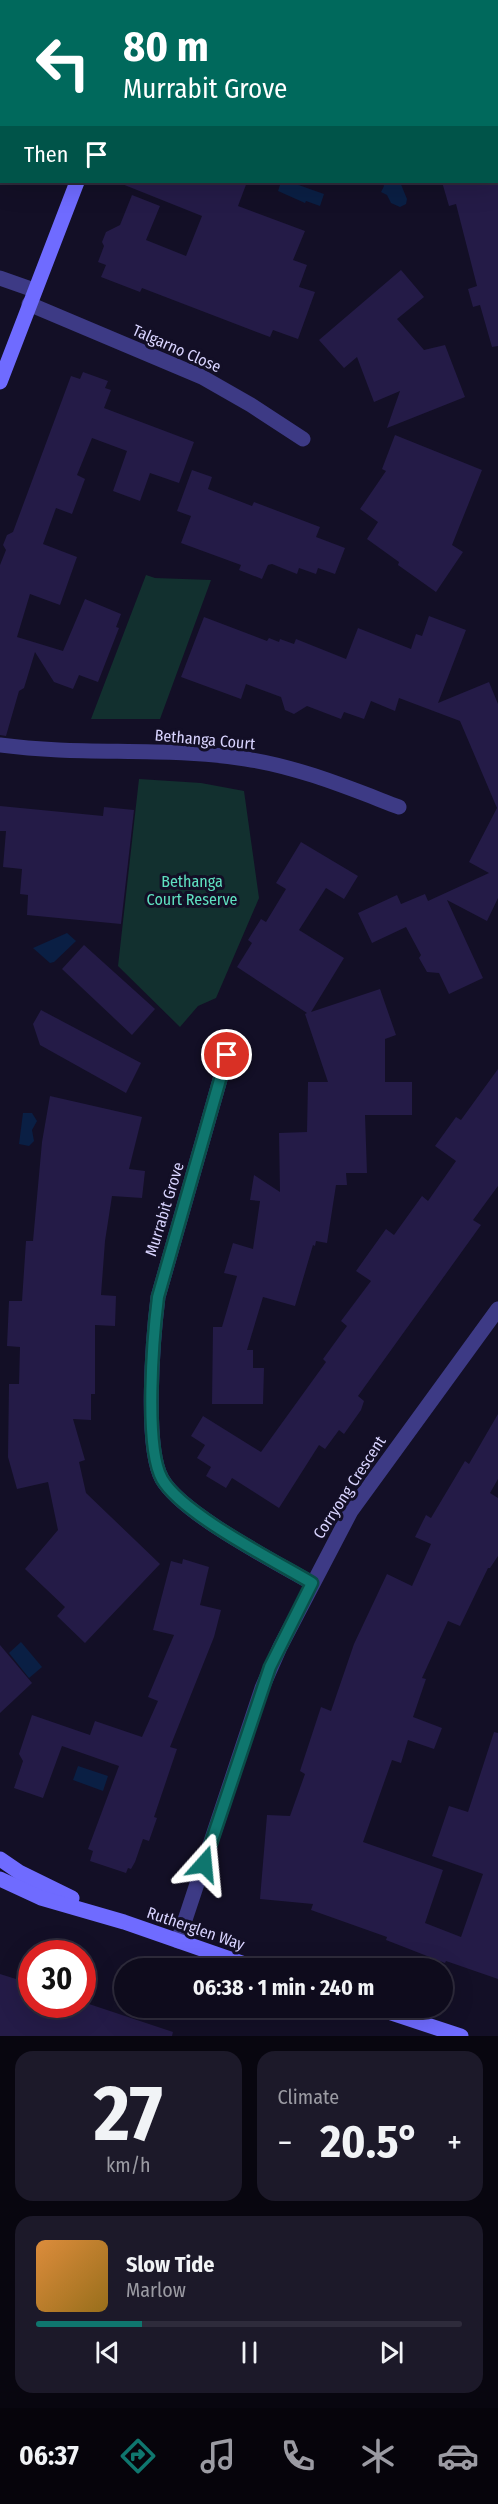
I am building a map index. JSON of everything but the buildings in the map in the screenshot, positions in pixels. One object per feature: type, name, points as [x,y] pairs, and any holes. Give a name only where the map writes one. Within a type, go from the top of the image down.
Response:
[{"type":"street","points":[[0,382],[77,183]]},
{"type":"street","name":"Talgarno Close","points":[[0,278],[32,297],[202,377],[243,400],[303,439]]},
{"type":"street","name":"Bethanga Court","points":[[0,745],[74,750],[193,752],[248,759],[294,770],[399,807]]},
{"type":"street","name":"Murrabit Grove","points":[[227,1055],[158,1297],[155,1327],[153,1454],[162,1480],[183,1503],[312,1583]]},
{"type":"street","name":"Corryong Crescent","points":[[178,1941],[270,1667],[312,1583],[351,1511],[498,1309]]},
{"type":"street","name":"Rutherglen Way","points":[[0,1859],[51,1889],[124,1922]]},
{"type":"street","name":"Rutherglen Way","points":[[0,1879],[41,1898],[124,1922],[227,1958]]},
{"type":"street","points":[[406,2018],[461,2036]]},
{"type":"green space","points":[[146,575],[155,578],[211,580],[160,719],[91,719]]},
{"type":"green space","name":"Bethanga Court Reserve","points":[[139,779],[201,783],[244,791],[259,898],[216,998],[198,1006],[180,1027],[118,966]]},
{"type":"water","points":[[281,183],[293,183],[324,194],[320,206],[306,201],[305,203],[278,191]]},
{"type":"water","points":[[382,183],[400,183],[407,199],[406,204],[400,207],[391,203],[387,195],[381,192],[384,186]]},
{"type":"water","points":[[67,933],[76,941],[54,962],[50,963],[33,948]]},
{"type":"water","points":[[23,1113],[32,1113],[37,1121],[32,1130],[34,1141],[29,1146],[19,1144]]},
{"type":"water","points":[[21,1642],[42,1667],[29,1678],[9,1653]]},
{"type":"water","points":[[78,1766],[108,1776],[103,1791],[73,1780]]},
{"type":"route","points":[[204,1864],[270,1667],[312,1583],[183,1503],[162,1480],[153,1454],[155,1327],[158,1297],[227,1055]]}]
